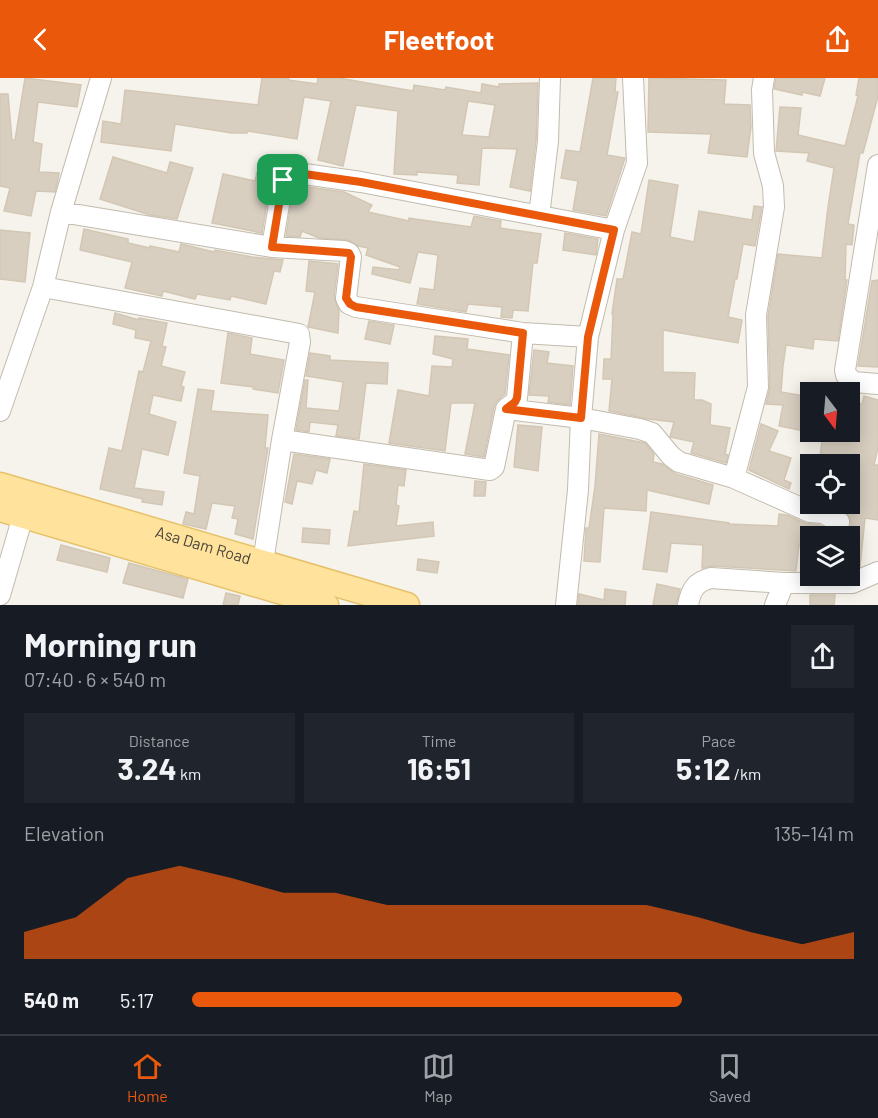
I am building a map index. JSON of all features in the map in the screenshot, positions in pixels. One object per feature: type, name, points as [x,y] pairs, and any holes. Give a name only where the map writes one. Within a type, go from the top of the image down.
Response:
[{"type":"main road","name":"Asa Dam Road","points":[[0,485],[143,540],[326,605]]},
{"type":"main road","name":"Asa Dam Road","points":[[0,509],[23,516],[263,562],[407,605]]},
{"type":"street","points":[[0,411],[43,287],[61,212],[101,78]]},
{"type":"street","points":[[539,216],[547,153],[550,78]]},
{"type":"street","points":[[566,605],[578,490],[588,337],[614,230],[637,162],[633,78]]},
{"type":"street","points":[[734,478],[758,387],[756,315],[774,207],[773,186],[764,153],[762,90],[764,78]]},
{"type":"street","points":[[878,165],[845,370],[846,375],[854,382],[878,384]]},
{"type":"street","points":[[272,247],[284,174],[290,172],[361,182],[614,230]]},
{"type":"street","points":[[61,212],[272,247],[349,253],[351,257],[346,298],[356,307],[523,333],[588,337]]},
{"type":"street","points":[[43,287],[300,334],[263,562]]},
{"type":"street","points":[[282,440],[490,470],[494,467],[506,409],[517,398],[523,333]]},
{"type":"street","points":[[506,409],[581,418],[640,429],[652,434],[671,456],[680,462],[734,478],[810,512],[823,513],[839,522],[838,526]]},
{"type":"street","points":[[0,595],[23,516]]},
{"type":"street","points":[[860,580],[878,572]]},
{"type":"street","points":[[688,605],[691,592],[696,584],[711,578],[800,582]]},
{"type":"street","points":[[775,605],[784,583]]},
{"type":"building","points":[[25,78],[81,85],[77,107],[38,102],[33,142],[42,144],[39,172],[59,173],[55,192],[36,191],[31,216],[4,211],[10,188],[0,186],[0,94],[8,94],[12,140],[15,140]]},
{"type":"building","points":[[262,78],[289,78],[288,80],[317,84],[318,78],[339,78],[413,91],[414,85],[445,90],[446,87],[481,93],[482,84],[499,87],[499,84],[538,83],[536,140],[530,191],[510,187],[517,149],[482,148],[479,185],[457,183],[458,175],[417,172],[417,175],[394,174],[398,111],[356,105],[343,166],[318,160],[331,101],[304,97],[297,139],[248,131],[247,133],[232,133],[175,124],[171,151],[101,142],[103,121],[121,124],[125,90],[258,105]],"holes":[[[468,101],[495,105],[489,137],[462,135]]]},
{"type":"building","points":[[593,78],[616,78],[615,92],[618,92],[607,155],[625,158],[606,216],[573,210],[578,181],[561,178],[566,150],[580,152]]},
{"type":"building","points":[[649,78],[726,80],[724,104],[750,105],[751,127],[747,157],[708,153],[711,134],[648,132]]},
{"type":"building","points":[[776,78],[825,78],[820,96],[774,89]]},
{"type":"building","points":[[859,78],[878,78],[878,96],[863,153],[860,153],[848,224],[854,225],[852,245],[846,244],[845,280],[847,280],[838,341],[814,339],[813,349],[786,345],[781,392],[800,395],[800,430],[779,426],[783,405],[766,404],[770,387],[768,316],[778,254],[822,258],[834,168],[807,161],[809,153],[776,151],[780,107],[801,108],[798,135],[845,146],[858,96],[856,95]]},
{"type":"building","points":[[113,157],[167,173],[170,162],[193,168],[177,219],[150,215],[100,199]]},
{"type":"building","points":[[257,173],[271,177],[262,233],[212,223],[223,174],[255,181]]},
{"type":"building","points":[[649,180],[678,185],[670,237],[694,242],[699,211],[752,220],[754,206],[762,207],[755,246],[743,244],[728,317],[742,320],[738,343],[663,330],[663,372],[695,373],[694,400],[702,400],[711,404],[710,425],[730,428],[725,454],[728,455],[726,463],[691,453],[694,442],[670,437],[674,422],[609,411],[612,379],[603,379],[604,359],[611,359],[612,314],[617,279],[623,279],[632,232],[641,234]]},
{"type":"building","points":[[294,185],[344,192],[372,205],[368,212],[409,221],[409,218],[471,227],[474,216],[501,221],[500,228],[541,234],[537,263],[533,263],[528,311],[513,310],[512,318],[501,317],[502,307],[468,304],[466,312],[417,304],[420,288],[434,290],[438,255],[418,252],[410,283],[372,274],[373,267],[399,270],[400,267],[366,255],[368,248],[358,246],[348,240],[319,238],[302,231],[300,237],[286,236]]},
{"type":"building","points":[[84,229],[128,239],[128,243],[150,248],[150,246],[179,252],[181,244],[214,252],[215,250],[283,260],[280,272],[274,271],[266,304],[231,296],[230,300],[197,294],[195,299],[163,291],[162,296],[125,288],[132,262],[80,250]]},
{"type":"building","points":[[0,230],[30,233],[25,282],[0,279]]},
{"type":"building","points":[[565,233],[598,239],[596,255],[563,250]]},
{"type":"building","points":[[309,261],[338,264],[334,297],[339,311],[338,333],[308,327],[315,292],[306,291]]},
{"type":"building","points":[[878,280],[878,367],[858,366],[872,281]]},
{"type":"building","points":[[115,313],[139,320],[139,318],[167,323],[162,346],[166,347],[161,366],[185,372],[181,386],[184,387],[181,401],[153,395],[149,414],[176,422],[168,455],[142,449],[134,488],[164,492],[162,505],[142,502],[143,499],[100,489],[109,448],[122,451],[139,371],[143,372],[151,341],[135,338],[136,330],[113,324]]},
{"type":"building","points":[[369,321],[394,325],[390,344],[365,339]]},
{"type":"building","points":[[228,333],[252,338],[250,354],[284,360],[278,393],[221,383]]},
{"type":"building","points":[[435,336],[468,339],[467,349],[509,355],[505,394],[494,407],[484,457],[465,454],[475,403],[451,403],[445,451],[389,443],[398,390],[429,396],[432,366],[452,367],[453,359],[433,354]]},
{"type":"building","points":[[534,350],[549,352],[547,363],[573,366],[570,405],[548,402],[549,396],[529,395]]},
{"type":"building","points":[[310,353],[330,356],[330,360],[388,363],[387,384],[366,383],[359,439],[336,436],[338,425],[310,422],[309,432],[296,430],[305,380],[308,380],[306,408],[339,411],[343,382],[306,376]]},
{"type":"building","points":[[198,389],[214,391],[211,411],[268,415],[265,448],[268,448],[253,539],[235,534],[238,519],[232,518],[235,506],[212,503],[206,529],[183,524],[186,512],[194,514],[200,476],[184,473]]},
{"type":"building","points":[[864,396],[878,400],[878,447],[874,465],[878,465],[878,520],[865,518],[860,567],[860,526],[851,526],[847,514],[860,514],[860,454],[820,454],[822,442],[860,442],[860,404],[862,404]]},
{"type":"building","points":[[761,424],[778,431],[769,451],[791,458],[784,480],[791,483],[789,489],[749,470]]},
{"type":"building","points":[[518,425],[542,427],[538,471],[514,467]]},
{"type":"building","points":[[599,434],[645,443],[654,454],[653,462],[662,464],[676,474],[713,485],[709,504],[647,490],[646,511],[604,508],[600,562],[584,561],[586,528],[589,528],[595,486]]},
{"type":"building","points":[[294,454],[330,459],[327,473],[316,470],[312,484],[297,481],[292,504],[285,502]]},
{"type":"building","points":[[364,464],[406,470],[404,486],[398,485],[396,505],[399,506],[396,526],[433,522],[434,536],[348,546],[354,511],[359,512]]},
{"type":"building","points":[[475,481],[486,482],[485,496],[474,496]]},
{"type":"building","points":[[651,512],[729,524],[778,526],[779,514],[821,526],[800,526],[796,571],[712,566],[702,568],[703,545],[671,543],[667,572],[643,569]]},
{"type":"building","points":[[303,528],[330,530],[329,544],[302,542]]},
{"type":"building","points":[[61,545],[110,558],[107,572],[57,560]]},
{"type":"building","points":[[418,559],[439,562],[437,573],[417,570]]},
{"type":"building","points":[[129,563],[188,579],[183,598],[123,583]]},
{"type":"building","points":[[657,584],[680,589],[676,605],[653,605]]},
{"type":"building","points":[[605,589],[626,592],[625,605],[578,605],[579,594],[604,600]]},
{"type":"building","points":[[226,593],[240,596],[238,605],[223,605]]},
{"type":"building","points":[[810,595],[835,595],[834,605],[810,605]]},
{"type":"route","points":[[290,172],[361,182],[614,230],[588,337],[581,418],[506,409],[517,398],[523,333],[356,307],[347,302],[346,298],[351,257],[349,253],[272,247],[283,180],[284,174],[290,172]]}]
